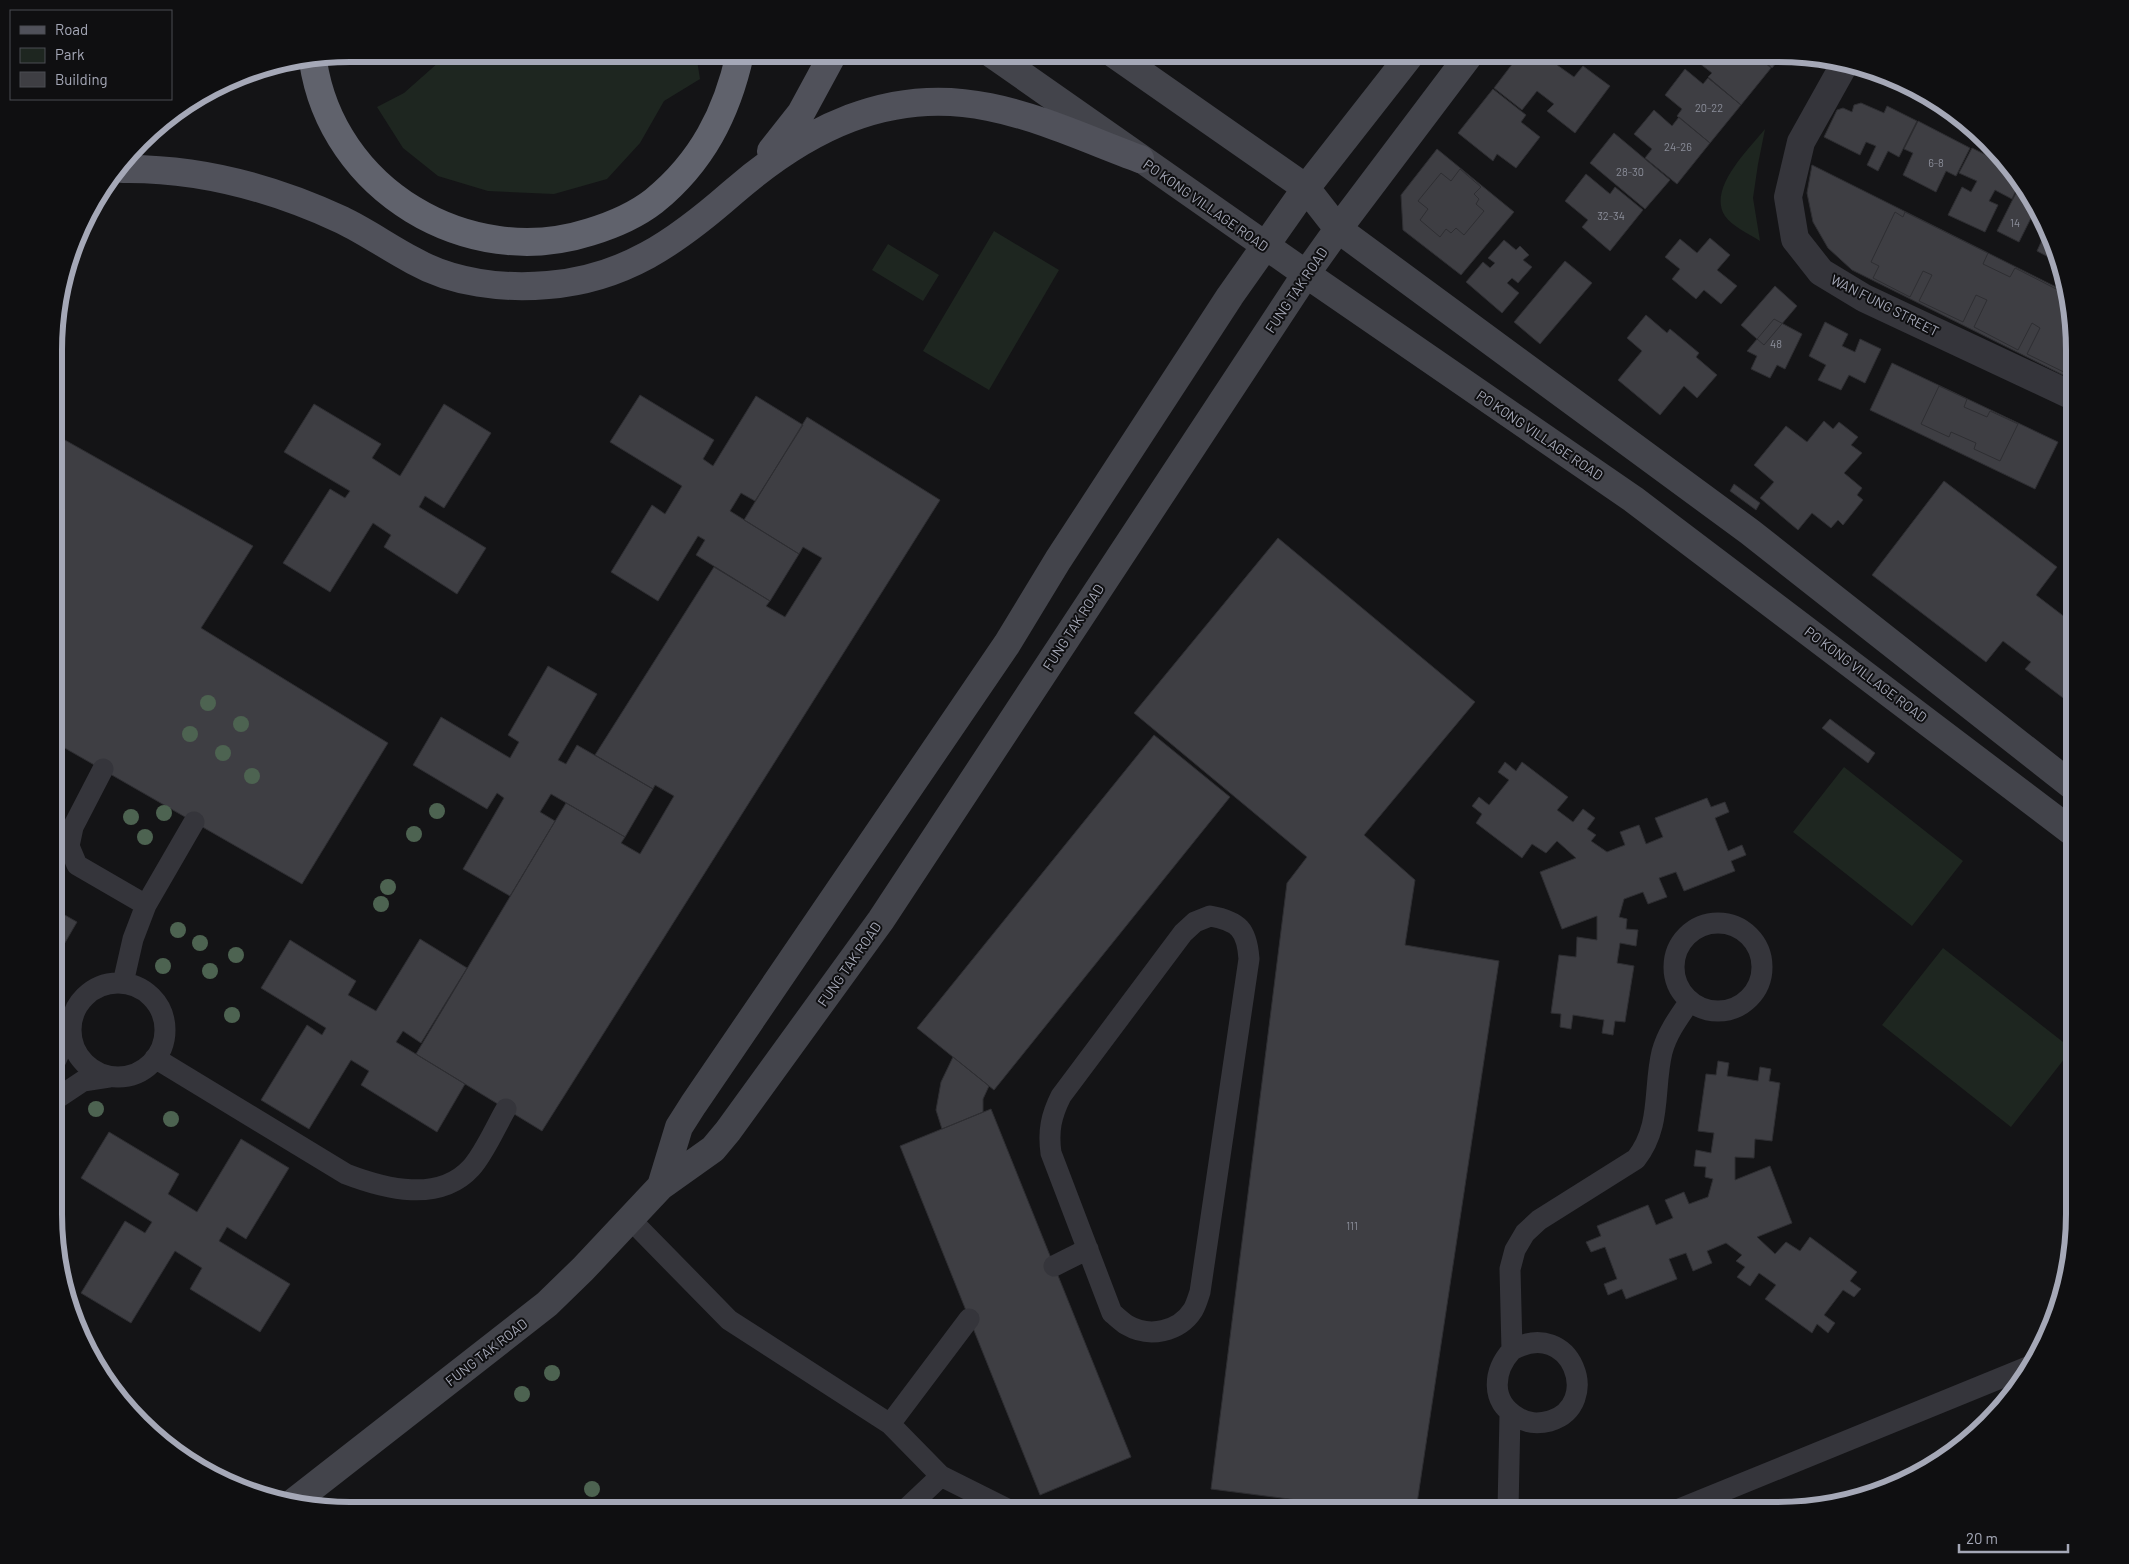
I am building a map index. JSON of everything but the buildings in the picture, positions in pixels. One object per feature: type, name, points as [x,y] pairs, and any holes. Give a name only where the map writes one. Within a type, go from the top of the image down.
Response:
[{"type":"highway","points":[[314,65],[322,96],[334,125],[354,157],[366,172],[389,194],[417,213],[445,226],[472,235],[523,242],[550,242],[604,228],[630,216],[653,202],[674,183],[694,160],[713,132],[726,106],[738,63]]},
{"type":"main road","points":[[750,177],[801,113],[828,63]]},
{"type":"main road","name":"PO KONG VILLAGE ROAD","points":[[1005,63],[1140,159],[1657,516],[2066,827]]},
{"type":"main road","points":[[1127,63],[1306,188],[1338,229],[1750,532],[2066,781]]},
{"type":"main road","name":"FUNG TAK ROAD","points":[[661,1186],[679,1127],[692,1105],[1007,644],[1063,552],[1225,304],[1306,188],[1404,63]]},
{"type":"main road","name":"FUNG TAK ROAD","points":[[300,1497],[547,1304],[631,1220],[661,1186],[712,1149],[728,1131],[881,920],[1306,274],[1463,63]]},
{"type":"main road","points":[[127,169],[178,171],[242,184],[283,196],[343,220],[415,262],[440,273],[462,279],[517,286],[548,286],[613,272],[642,259],[669,244],[697,223],[750,177],[778,156],[826,127],[884,108],[935,101],[990,107],[1048,125],[1140,159]]},
{"type":"street","name":"WAN FUNG STREET","points":[[1842,69],[1801,142],[1788,198],[1795,239],[1821,272],[1864,298],[2066,393]]},
{"type":"lane","points":[[103,770],[72,827],[68,846],[77,865],[146,905]]},
{"type":"lane","points":[[123,983],[132,939],[146,905],[194,822]]},
{"type":"lane","points":[[1210,916],[1227,919],[1240,928],[1248,942],[1250,959],[1200,1292],[1193,1310],[1180,1324],[1163,1331],[1144,1332],[1127,1325],[1112,1313],[1088,1249],[1051,1153],[1048,1133],[1052,1114],[1061,1096],[1183,933],[1195,922],[1210,916]]},
{"type":"lane","points":[[1722,923],[1736,926],[1756,944],[1761,956],[1760,981],[1754,993],[1744,1002],[1730,1009],[1717,1011],[1703,1008],[1690,1001],[1681,991],[1676,978],[1674,964],[1678,951],[1685,939],[1695,930],[1708,924],[1722,923]]},
{"type":"lane","points":[[62,1047],[70,1029],[73,1013],[81,1000],[93,989],[107,983],[123,983],[138,986],[151,995],[160,1008],[165,1023],[164,1039],[149,1066],[135,1074],[120,1078],[104,1076],[90,1069],[78,1058],[72,1044],[70,1029]]},
{"type":"lane","points":[[1512,1350],[1510,1269],[1515,1250],[1525,1233],[1539,1220],[1636,1159],[1646,1146],[1652,1129],[1662,1052],[1672,1027],[1690,1001]]},
{"type":"lane","points":[[155,1058],[346,1174],[371,1184],[408,1191],[442,1186],[457,1181],[472,1166],[506,1109]]},
{"type":"lane","points":[[62,1095],[83,1081],[112,1077]]},
{"type":"lane","points":[[631,1220],[729,1320],[890,1424],[941,1476],[993,1502]]},
{"type":"lane","points":[[1054,1266],[1088,1249]]},
{"type":"lane","points":[[890,1424],[969,1319]]},
{"type":"lane","points":[[1546,1343],[1558,1348],[1568,1356],[1574,1366],[1578,1379],[1577,1391],[1572,1403],[1563,1413],[1553,1420],[1540,1423],[1522,1421],[1510,1414],[1498,1394],[1496,1382],[1498,1370],[1512,1350],[1522,1344],[1546,1343]]},
{"type":"lane","points":[[1697,1502],[2021,1370]]},
{"type":"lane","points":[[1508,1502],[1510,1414]]},
{"type":"lane","points":[[914,1502],[941,1476]]},
{"type":"green space","points":[[438,63],[697,63],[700,79],[664,101],[640,143],[607,179],[554,194],[488,191],[438,176],[403,148],[377,107],[404,93]]},
{"type":"green space","points":[[1765,129],[1753,198],[1760,241],[1728,220],[1721,205],[1721,194],[1732,170]]},
{"type":"green space","points":[[994,231],[1059,270],[989,390],[923,351]]},
{"type":"green space","points":[[888,244],[939,275],[923,301],[872,270]]},
{"type":"green space","points":[[1844,767],[1963,861],[1912,926],[1793,832]]},
{"type":"green space","points":[[1943,948],[2066,1044],[2066,1057],[2011,1127],[1882,1025]]}]
